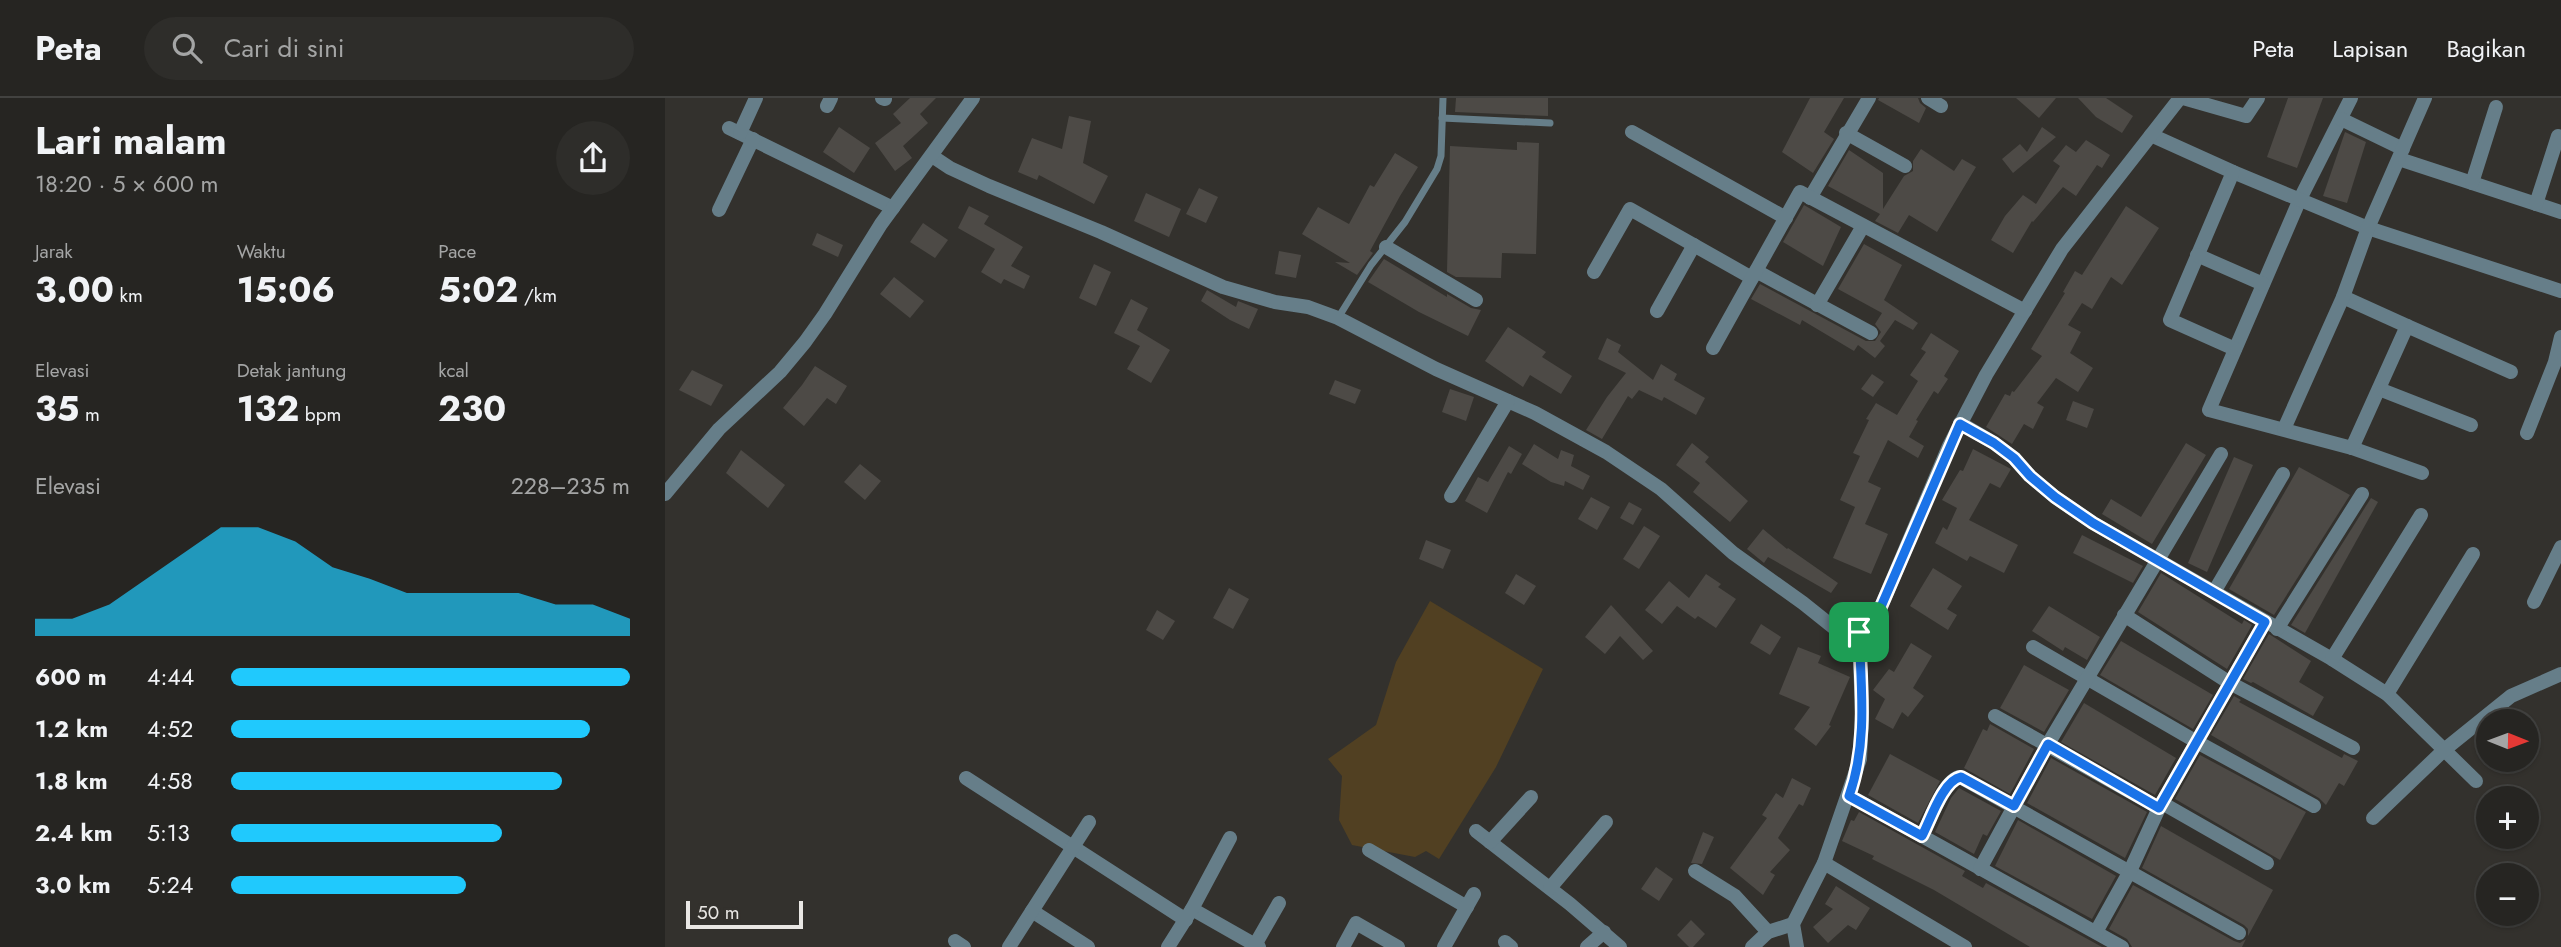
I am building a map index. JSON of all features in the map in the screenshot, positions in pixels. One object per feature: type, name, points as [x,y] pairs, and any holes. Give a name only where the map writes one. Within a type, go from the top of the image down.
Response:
[{"type":"street","points":[[719,210],[741,133],[757,98]]},
{"type":"street","points":[[665,494],[719,429],[780,372],[805,342],[893,208],[973,98]]},
{"type":"street","points":[[1810,198],[1869,98]]},
{"type":"street","points":[[932,156],[950,169],[1223,287],[1275,302],[1308,307],[1338,318],[1436,369],[1508,401],[1606,452],[1661,489],[1734,553],[1833,627],[1843,632],[1859,632],[1871,624],[1880,609],[1960,424],[2062,249],[2176,100],[2246,116],[2258,98]]},
{"type":"street","points":[[2351,98],[2300,199],[2209,410],[2352,448],[2422,473]]},
{"type":"street","points":[[2284,429],[2343,297],[2368,228],[2425,98]]},
{"type":"street","points":[[2472,183],[2496,107]]},
{"type":"street","points":[[2341,119],[2401,154],[2472,183],[2561,212]]},
{"type":"street","points":[[1632,132],[1786,218]]},
{"type":"street","points":[[741,133],[893,208]]},
{"type":"street","points":[[1846,133],[1905,166]]},
{"type":"street","points":[[2151,135],[2368,228],[2561,291]]},
{"type":"street","points":[[2536,204],[2558,136]]},
{"type":"street","points":[[2233,172],[2170,320],[2235,349]]},
{"type":"street","points":[[1713,348],[1800,192],[2025,311]]},
{"type":"street","points":[[1594,272],[1630,208],[1694,245],[1871,333]]},
{"type":"street","points":[[1817,305],[1863,226]]},
{"type":"street","points":[[1657,311],[1694,245]]},
{"type":"street","points":[[1386,247],[1476,300]]},
{"type":"street","points":[[2197,255],[2263,284]]},
{"type":"street","points":[[2343,297],[2511,372]]},
{"type":"street","points":[[2352,448],[2407,326]]},
{"type":"street","points":[[2526,433],[2558,363],[2561,337]]},
{"type":"street","points":[[2379,389],[2471,425]]},
{"type":"street","points":[[1451,496],[1508,401]]},
{"type":"street","points":[[1960,424],[1994,443],[2055,497],[2093,523],[2332,659],[2387,694],[2476,781]]},
{"type":"street","points":[[1980,869],[2048,744],[2221,454]]},
{"type":"street","points":[[2214,592],[2283,474]]},
{"type":"street","points":[[2096,932],[2130,871],[2161,806],[2230,683],[2362,494]]},
{"type":"street","points":[[2332,659],[2421,515]]},
{"type":"street","points":[[2534,602],[2561,547]]},
{"type":"street","points":[[2387,694],[2473,554]]},
{"type":"street","points":[[2124,615],[2230,683],[2353,748]]},
{"type":"street","points":[[1797,947],[1793,924],[1824,863],[1860,760],[1862,714],[1859,632]]},
{"type":"street","points":[[2033,647],[2314,806]]},
{"type":"street","points":[[2373,818],[2444,750],[2511,696],[2561,674]]},
{"type":"street","points":[[1995,716],[2267,863]]},
{"type":"street","points":[[1922,836],[1947,784],[1961,777],[2239,933]]},
{"type":"street","points":[[966,778],[1073,847],[1189,914],[1257,946],[1279,903]]},
{"type":"street","points":[[1849,796],[2122,947]]},
{"type":"street","points":[[1490,842],[1531,797]]},
{"type":"street","points":[[1550,888],[1606,821]]},
{"type":"street","points":[[1009,947],[1089,822]]},
{"type":"street","points":[[1476,831],[1620,947]]},
{"type":"street","points":[[1168,947],[1230,838]]},
{"type":"street","points":[[1369,850],[1471,900],[1444,947]]},
{"type":"street","points":[[1824,863],[1963,946]]},
{"type":"street","points":[[1695,871],[1735,896],[1768,932]]},
{"type":"street","points":[[1032,911],[1088,947]]},
{"type":"street","points":[[1343,947],[1356,923],[1398,947]]},
{"type":"street","points":[[1752,947],[1768,932],[1793,924]]},
{"type":"street","points":[[1587,947],[1604,932]]},
{"type":"lane","points":[[1338,318],[1371,264],[1405,222],[1440,163],[1443,98]]},
{"type":"lane","points":[[1442,118],[1550,123]]},
{"type":"shaded area","points":[[1430,601],[1543,669],[1496,767],[1439,859],[1426,851],[1415,857],[1352,845],[1339,820],[1342,776],[1328,759],[1376,725],[1396,662]]},
{"type":"building","points":[[910,98],[936,98],[920,114],[928,123],[903,146],[912,158],[895,171],[875,143],[901,123],[893,114]]},
{"type":"building","points":[[1456,98],[1548,98],[1548,116],[1455,112]]},
{"type":"building","points":[[1810,98],[1844,98],[1824,132],[1834,139],[1813,173],[1782,152]]},
{"type":"building","points":[[1918,98],[1926,108],[1919,123],[1878,100]]},
{"type":"building","points":[[2016,98],[2056,98],[2039,118]]},
{"type":"building","points":[[2078,98],[2106,98],[2133,116],[2122,133],[2096,117]]},
{"type":"building","points":[[2288,98],[2323,98],[2297,168],[2267,157]]},
{"type":"building","points":[[1069,116],[1091,121],[1083,163],[1108,176],[1094,204],[1039,175],[1037,180],[1018,172],[1032,138],[1062,149]]},
{"type":"building","points":[[839,127],[870,148],[854,173],[823,152]]},
{"type":"building","points":[[2042,127],[2056,137],[2013,173],[2002,159],[2020,144],[2027,152]]},
{"type":"building","points":[[2345,132],[2366,142],[2347,203],[2323,196]]},
{"type":"building","points":[[2086,140],[2110,155],[2102,168],[2097,165],[2076,196],[2063,187],[2032,221],[2013,253],[1991,240],[2005,216],[2023,195],[2036,204],[2060,166],[2053,161],[2066,145],[2076,152]]},
{"type":"building","points":[[1517,142],[1539,143],[1536,254],[1502,253],[1501,278],[1456,277],[1447,272],[1450,146],[1517,150]]},
{"type":"building","points":[[1921,149],[1954,171],[1962,159],[1976,167],[1937,232],[1909,215],[1898,233],[1875,221],[1880,214],[1828,186],[1849,150],[1883,173],[1883,209],[1904,176],[1913,171],[1913,161]]},
{"type":"building","points":[[1395,153],[1418,167],[1370,251],[1373,253],[1357,275],[1335,262],[1350,263],[1302,234],[1318,207],[1349,224],[1370,185],[1374,187]]},
{"type":"building","points":[[1199,188],[1218,197],[1206,223],[1186,214]]},
{"type":"building","points":[[1146,193],[1181,209],[1169,237],[1134,221]]},
{"type":"building","points":[[1804,205],[1841,227],[1823,266],[1783,242]]},
{"type":"building","points":[[969,206],[989,216],[984,224],[1023,247],[1011,266],[1030,276],[1024,289],[1004,279],[1001,284],[981,272],[995,249],[958,228]]},
{"type":"building","points":[[2126,206],[2159,228],[2122,285],[2111,277],[2092,309],[2082,303],[2068,325],[2081,332],[2070,353],[2093,368],[2078,392],[2056,378],[2037,403],[2044,407],[2033,429],[2024,424],[2012,444],[1986,427],[2005,394],[2010,396],[2012,391],[2014,392],[2042,356],[2031,349],[2075,271],[2082,275]]},
{"type":"building","points":[[923,223],[948,240],[935,258],[910,242]]},
{"type":"building","points":[[817,233],[843,245],[838,257],[812,245]]},
{"type":"building","points":[[1864,244],[1902,265],[1884,300],[1918,323],[1913,330],[1895,320],[1880,341],[1885,346],[1875,358],[1858,345],[1854,351],[1802,320],[1800,325],[1751,299],[1760,284],[1866,341],[1875,341],[1881,332],[1875,324],[1882,313],[1838,289]]},
{"type":"building","points":[[1279,251],[1301,255],[1296,278],[1275,274]]},
{"type":"building","points":[[1384,259],[1447,297],[1447,294],[1471,308],[1481,310],[1468,336],[1419,312],[1368,282]]},
{"type":"building","points":[[1094,264],[1111,272],[1096,306],[1079,298]]},
{"type":"building","points":[[894,277],[924,301],[910,318],[880,294]]},
{"type":"building","points":[[1207,290],[1236,307],[1238,301],[1258,309],[1249,329],[1201,301]]},
{"type":"building","points":[[1131,299],[1148,308],[1137,330],[1170,350],[1151,383],[1127,369],[1140,346],[1114,333]]},
{"type":"building","points":[[1508,327],[1546,352],[1542,357],[1572,376],[1561,394],[1530,375],[1523,387],[1485,361]]},
{"type":"building","points":[[1931,333],[1959,351],[1944,376],[1948,379],[1938,394],[1934,391],[1909,437],[1924,446],[1918,458],[1888,440],[1868,482],[1881,488],[1865,524],[1888,534],[1871,574],[1833,558],[1855,507],[1840,500],[1860,456],[1853,453],[1869,420],[1866,419],[1876,403],[1897,415],[1918,381],[1910,375],[1926,352],[1921,349]]},
{"type":"building","points":[[1607,338],[1621,345],[1618,352],[1653,380],[1661,364],[1677,374],[1674,380],[1705,398],[1696,415],[1664,397],[1662,401],[1639,390],[1632,399],[1628,396],[1602,439],[1586,430],[1626,373],[1598,359]]},
{"type":"building","points":[[815,366],[847,386],[836,404],[827,398],[804,426],[783,408]]},
{"type":"building","points":[[692,370],[723,385],[711,406],[679,390]]},
{"type":"building","points":[[1872,374],[1884,382],[1873,397],[1861,389]]},
{"type":"building","points":[[1335,380],[1361,390],[1355,404],[1329,394]]},
{"type":"building","points":[[1450,389],[1474,397],[1466,421],[1442,412]]},
{"type":"building","points":[[2073,401],[2094,409],[2087,428],[2066,420]]},
{"type":"building","points":[[1692,443],[1709,457],[1705,462],[1748,501],[1730,522],[1693,492],[1700,483],[1676,465]]},
{"type":"building","points":[[2186,443],[2206,455],[2152,544],[2102,514],[2111,499],[2141,517]]},
{"type":"building","points":[[1534,444],[1558,459],[1561,450],[1574,455],[1571,466],[1590,476],[1583,490],[1565,481],[1564,486],[1551,482],[1522,464]]},
{"type":"building","points":[[1509,446],[1522,454],[1511,474],[1508,472],[1487,513],[1465,501],[1478,477],[1488,482]]},
{"type":"building","points":[[1973,449],[2011,469],[2000,488],[1990,483],[1969,520],[2018,545],[2004,573],[1970,556],[1967,561],[1935,543],[1943,527],[1947,530],[1957,508],[1942,500],[1960,470],[1963,471]]},
{"type":"building","points":[[741,450],[785,485],[768,508],[726,473]]},
{"type":"building","points":[[2234,457],[2253,465],[2207,572],[2188,563]]},
{"type":"building","points":[[860,464],[881,481],[865,500],[844,482]]},
{"type":"building","points":[[2299,467],[2350,495],[2274,615],[2229,589]]},
{"type":"building","points":[[1591,497],[1610,507],[1597,530],[1578,519]]},
{"type":"building","points":[[2371,498],[2378,502],[2305,633],[2291,625]]},
{"type":"building","points":[[1629,502],[1642,509],[1633,525],[1620,518]]},
{"type":"building","points":[[1644,526],[1660,536],[1639,569],[1623,559]]},
{"type":"building","points":[[1763,529],[1787,549],[1838,583],[1831,593],[1768,557],[1764,563],[1747,549]]},
{"type":"building","points":[[2082,535],[2143,566],[2133,583],[2073,553]]},
{"type":"building","points":[[1426,540],[1451,550],[1443,569],[1419,559]]},
{"type":"building","points":[[1933,568],[1962,586],[1947,609],[1957,615],[1948,630],[1910,606]]},
{"type":"building","points":[[2161,573],[2242,624],[2244,620],[2252,625],[2227,669],[2138,612]]},
{"type":"building","points":[[1516,574],[1536,586],[1524,605],[1505,593]]},
{"type":"building","points":[[1706,574],[1721,584],[1718,587],[1736,599],[1716,628],[1698,616],[1695,619],[1677,606],[1662,624],[1645,610],[1669,581],[1689,598]]},
{"type":"building","points":[[1229,588],[1249,599],[1233,629],[1213,618]]},
{"type":"building","points":[[1611,605],[1653,651],[1643,660],[1620,636],[1605,654],[1585,637]]},
{"type":"building","points":[[2049,606],[2100,637],[2087,660],[2065,647],[2063,651],[2032,631]]},
{"type":"building","points":[[1157,610],[1175,621],[1163,640],[1146,630]]},
{"type":"building","points":[[1761,624],[1781,637],[1770,655],[1750,643]]},
{"type":"building","points":[[2269,634],[2311,661],[2299,682],[2324,697],[2313,716],[2243,679]]},
{"type":"building","points":[[2121,641],[2213,695],[2193,729],[2100,675]]},
{"type":"building","points":[[1911,643],[1932,656],[1913,688],[1924,696],[1908,717],[1902,712],[1893,729],[1875,719],[1885,699],[1873,690],[1889,669],[1894,672]]},
{"type":"building","points":[[1798,647],[1821,656],[1818,663],[1850,677],[1829,725],[1831,726],[1816,746],[1794,729],[1810,707],[1779,694]]},
{"type":"building","points":[[2024,665],[2069,690],[2044,732],[2000,708]]},
{"type":"building","points":[[2234,696],[2241,700],[2239,702],[2342,758],[2344,754],[2358,761],[2344,786],[2339,783],[2326,805],[2319,798],[2211,735]]},
{"type":"building","points":[[2084,703],[2176,758],[2155,795],[2061,742]]},
{"type":"building","points":[[1990,724],[2034,749],[2010,794],[1964,768],[1983,729],[1987,731]]},
{"type":"building","points":[[1890,754],[1940,781],[1918,823],[1868,795]]},
{"type":"building","points":[[2200,755],[2306,812],[2280,860],[2175,799]]},
{"type":"building","points":[[2051,758],[2147,812],[2125,858],[2027,803]]},
{"type":"building","points":[[1792,778],[1811,788],[1803,806],[1799,804],[1778,838],[1790,850],[1770,872],[1775,875],[1763,895],[1730,868],[1767,818],[1762,815],[1776,793],[1783,798]]},
{"type":"building","points":[[1959,788],[2001,811],[1987,836],[1983,834],[1974,854],[1935,832],[1951,798]]},
{"type":"building","points":[[1859,812],[1965,871],[1962,876],[1983,888],[1986,883],[2102,947],[2030,947],[1934,890],[1872,859],[1874,856],[1842,841],[1851,820],[1854,821]]},
{"type":"building","points":[[2018,820],[2116,876],[2092,919],[1995,866]]},
{"type":"building","points":[[2161,826],[2273,890],[2248,936],[2248,929],[2244,925],[2142,868]]},
{"type":"building","points":[[1703,832],[1714,837],[1702,864],[1691,863]]},
{"type":"building","points":[[1656,867],[1673,879],[1659,901],[1641,889]]},
{"type":"building","points":[[2133,885],[2234,941],[2240,943],[2246,939],[2242,947],[2132,947],[2127,939],[2109,929]]},
{"type":"building","points":[[1836,886],[1870,908],[1856,930],[1848,925],[1828,943],[1813,927],[1833,909],[1825,904]]},
{"type":"building","points":[[1691,920],[1705,934],[1693,947],[1689,947],[1677,935]]},
{"type":"route","points":[[1960,424],[1994,443],[2055,497],[2093,523],[2265,622],[2159,808],[2048,744],[2014,806],[1961,777],[1956,778],[1947,784],[1922,836],[1849,796],[1860,760],[1862,714],[1859,632],[1871,624],[1880,609],[1960,424]]}]
